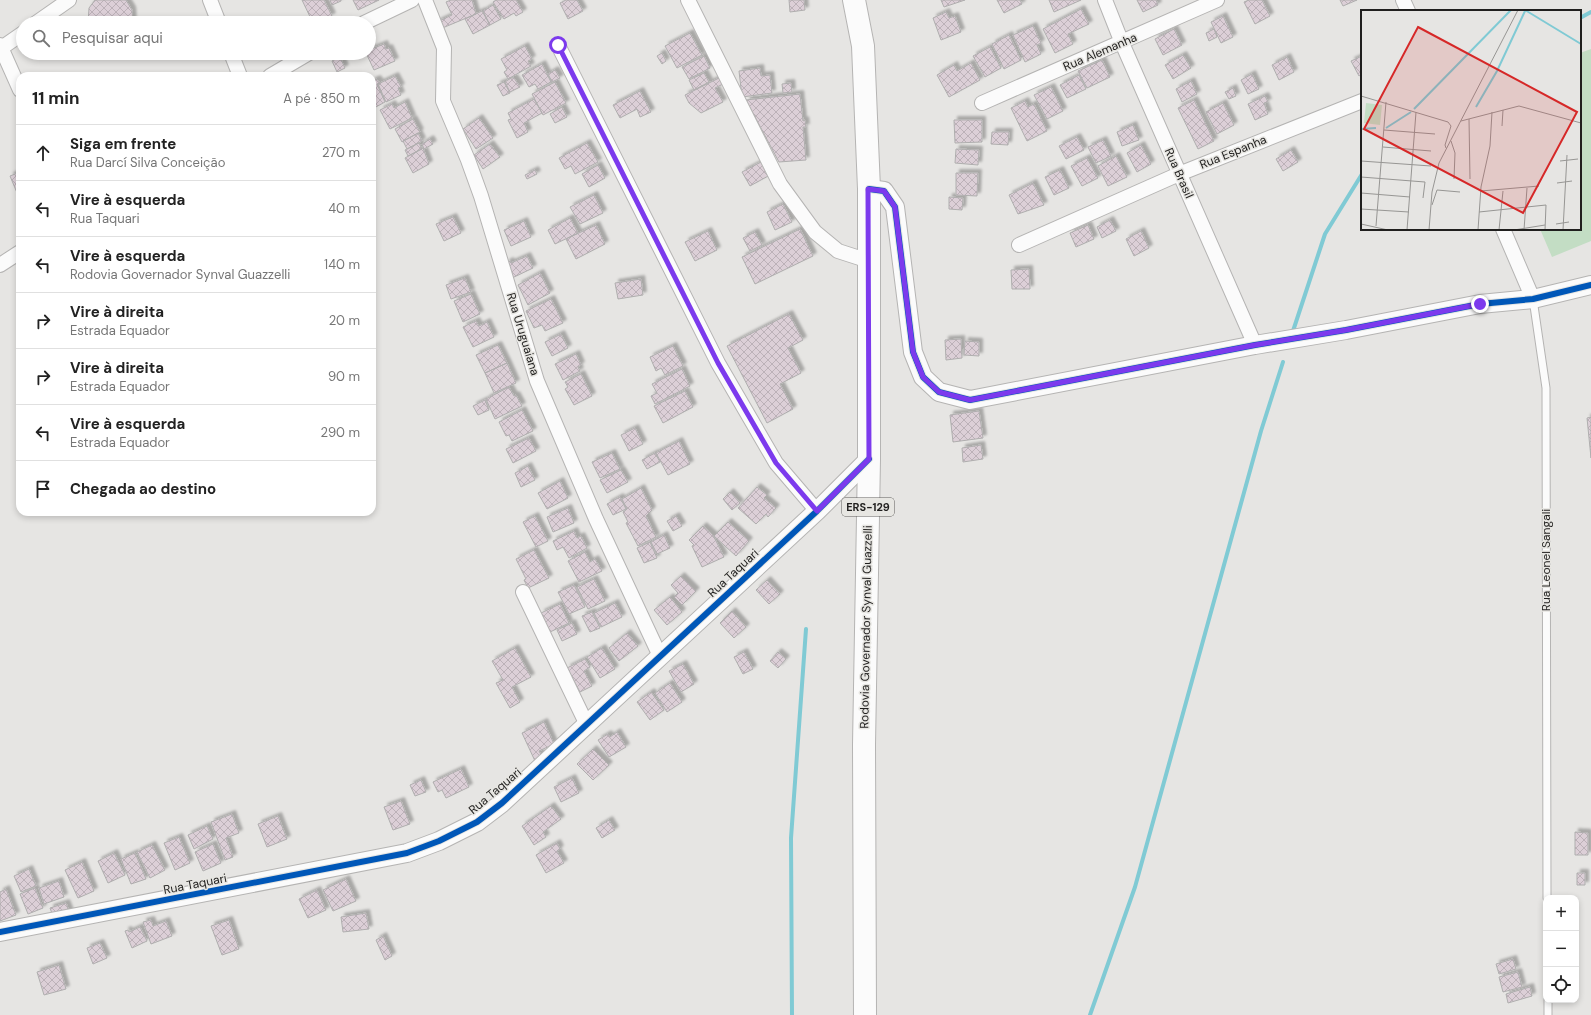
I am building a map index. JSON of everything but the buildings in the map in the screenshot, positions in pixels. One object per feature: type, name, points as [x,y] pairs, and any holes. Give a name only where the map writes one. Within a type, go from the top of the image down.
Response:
[{"type":"main road","name":"Rodovia Governador Synval Guazzelli","points":[[854,0],[863,46],[869,261],[869,459],[864,745],[865,1015]]},
{"type":"street","points":[[46,16],[69,0]]},
{"type":"street","points":[[210,0],[216,16]]},
{"type":"street","points":[[376,17],[412,0]]},
{"type":"street","name":"Rua Uruguaiana","points":[[425,0],[444,48],[443,101],[468,160],[481,196],[537,381],[596,519],[660,656]]},
{"type":"street","points":[[688,0],[780,184],[815,232],[838,251],[869,261]]},
{"type":"street","name":"Rua Brasil","points":[[1105,0],[1122,43],[1255,345]]},
{"type":"street","name":"Rua Alemanha","points":[[982,103],[1122,43],[1217,0]]},
{"type":"street","points":[[1403,0],[1408,10]]},
{"type":"street","points":[[16,37],[0,47],[16,81]]},
{"type":"street","points":[[558,45],[718,363],[776,463],[817,511]]},
{"type":"street","points":[[234,60],[238,72]]},
{"type":"street","points":[[277,72],[297,60]]},
{"type":"street","name":"Rua Espanha","points":[[1019,245],[1179,174],[1361,101]]},
{"type":"street","points":[[868,189],[884,191],[895,207],[913,352],[923,377],[939,392],[970,400],[1255,345],[1346,330],[1480,304],[1533,299],[1591,285]]},
{"type":"street","name":"Rua Leonel Sangali","points":[[1503,230],[1533,299]]},
{"type":"street","points":[[0,265],[16,255]]},
{"type":"street","name":"Rua Taquari","points":[[0,932],[407,854],[439,841],[477,822],[502,803],[586,723],[817,511],[869,459]]},
{"type":"street","points":[[523,592],[586,723]]},
{"type":"lane","name":"Rua Leonel Sangali","points":[[1533,299],[1546,388],[1548,895]]},
{"type":"lane","points":[[1548,1003],[1548,1015]]},
{"type":"green space","points":[[1591,49],[1591,241],[1552,257],[1540,230],[1581,230],[1581,53]]},
{"type":"waterway","points":[[1581,17],[1591,12]]},
{"type":"waterway","points":[[1293,331],[1325,234],[1361,176]]},
{"type":"waterway","points":[[1090,1015],[1135,887],[1261,431],[1283,362]]},
{"type":"waterway","points":[[792,1015],[791,838],[806,629]]},
{"type":"cycle path","points":[[869,189],[884,191],[895,207],[913,352],[923,377],[939,392],[970,400],[1255,345],[1346,330],[1480,304],[1533,299],[1591,285]]},
{"type":"cycle path","points":[[0,932],[407,853],[439,841],[477,822],[502,803],[817,511],[869,459]]},
{"type":"route","points":[[558,45],[718,363],[776,463],[817,511],[869,459],[868,189],[878,189],[884,191],[895,207],[913,352],[923,377],[939,392],[970,400],[1255,345],[1346,330],[1480,304]]}]
